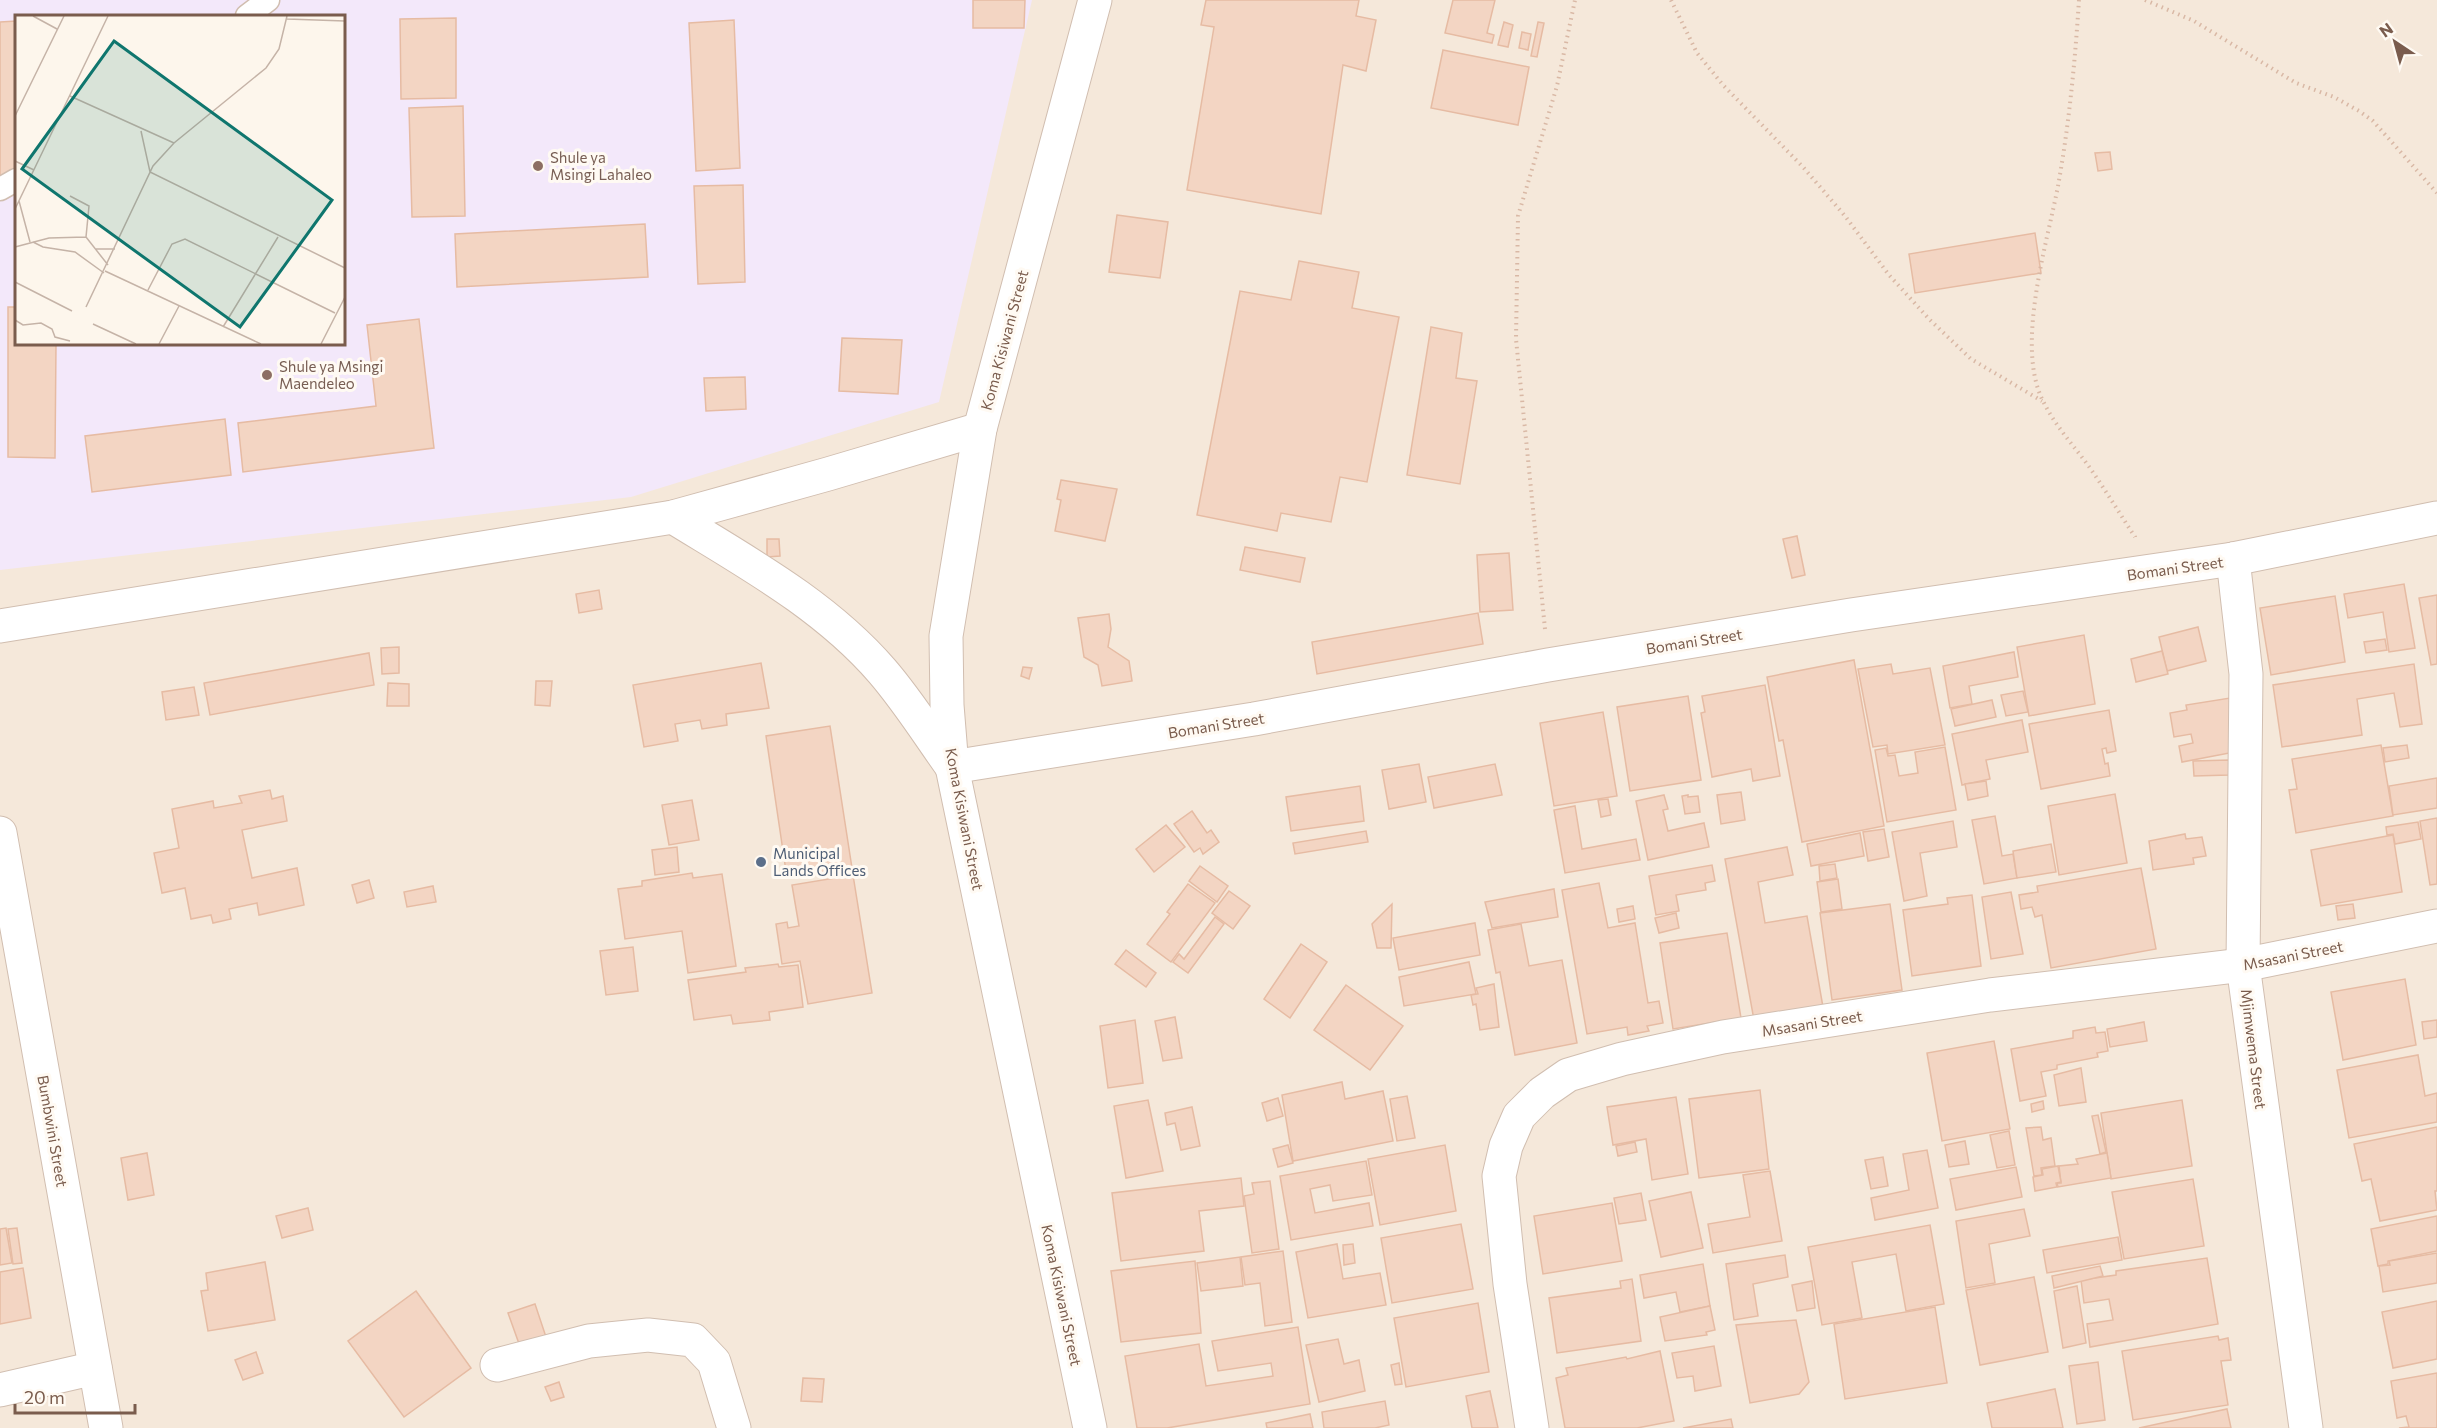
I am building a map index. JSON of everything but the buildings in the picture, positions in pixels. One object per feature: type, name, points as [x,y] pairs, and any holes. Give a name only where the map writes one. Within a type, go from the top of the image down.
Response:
[{"type":"street","name":"Koma Kisiwani Street","points":[[1090,1428],[952,767],[947,705],[946,636],[980,429],[1095,0]]},
{"type":"street","points":[[0,626],[673,517],[980,429]]},
{"type":"street","points":[[673,517],[776,580],[822,614],[858,647],[905,700],[952,767]]},
{"type":"street","name":"Bomani Street","points":[[952,767],[1254,719],[1548,665],[1851,615],[2233,559],[2437,518]]},
{"type":"street","name":"Mjimwema Street","points":[[2233,559],[2246,674],[2243,965],[2306,1428]]},
{"type":"street","name":"Bumbwini Street","points":[[0,833],[106,1428]]},
{"type":"street","name":"Msasani Street","points":[[1532,1428],[1510,1284],[1499,1176],[1506,1146],[1519,1116],[1542,1093],[1568,1075],[1622,1059],[1723,1037],[1990,995],[2243,965],[2437,927]]},
{"type":"street","points":[[497,1365],[589,1341],[648,1335],[693,1340],[714,1362],[734,1428]]},
{"type":"street","points":[[0,1390],[95,1368]]},
{"type":"lane","points":[[248,15],[268,0]]},
{"type":"lane","points":[[0,189],[15,181]]},
{"type":"path","points":[[1548,665],[1516,339],[1518,216],[1557,86],[1575,0]]},
{"type":"path","points":[[1671,0],[1697,53],[1723,85],[1803,166],[1845,216],[1889,275],[1930,320],[1971,359],[2042,401]]},
{"type":"path","points":[[2079,0],[2074,76],[2058,186],[2041,261],[2032,329],[2035,375],[2042,401],[2091,470],[2157,571]]},
{"type":"path","points":[[2145,0],[2194,21],[2295,83],[2334,96],[2359,111],[2373,121],[2437,193]]},
{"type":"shaded area","points":[[0,0],[2437,0],[2437,1428],[0,1428]]},
{"type":"shaded area","points":[[0,0],[1032,0],[939,402],[631,497],[0,570]]},
{"type":"place","name":"Shule ya Msingi Lahaleo","points":[[538,166]]},
{"type":"place","name":"Shule ya Msingi Maendeleo","points":[[267,375]]},
{"type":"place","name":"Municipal Lands Offices","points":[[761,862]]}]
